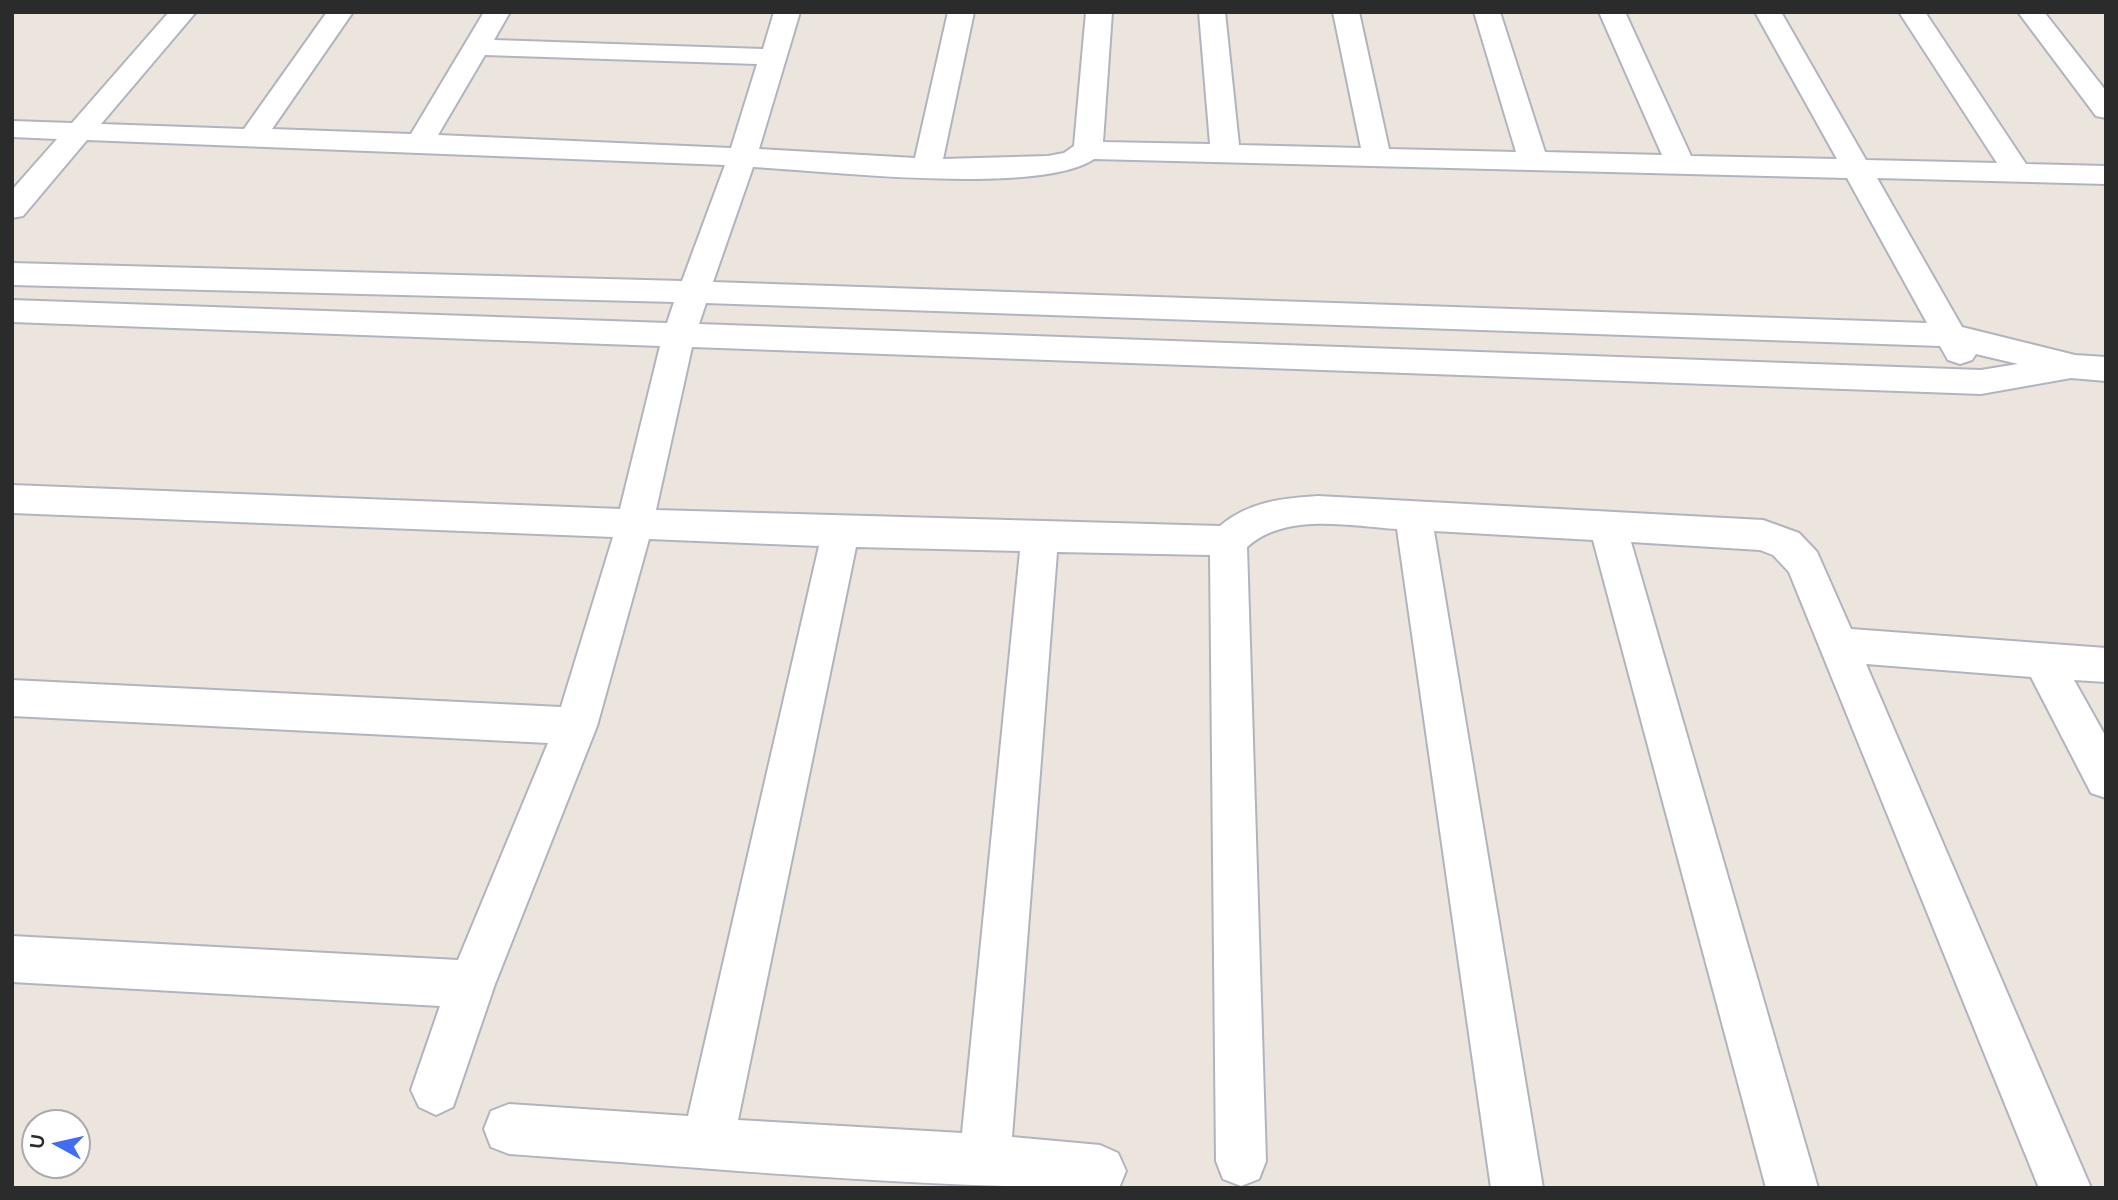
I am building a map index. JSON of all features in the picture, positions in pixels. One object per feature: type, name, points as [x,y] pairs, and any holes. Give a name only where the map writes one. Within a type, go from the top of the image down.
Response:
[{"type":"street","points":[[12,209],[183,12]]},
{"type":"street","points":[[251,138],[340,12]]},
{"type":"street","points":[[419,144],[497,12]]},
{"type":"street","points":[[436,1090],[471,984],[576,726],[635,524],[678,337],[742,157],[787,12]]},
{"type":"street","points":[[928,168],[961,12]]},
{"type":"street","points":[[12,129],[742,157],[928,168],[1037,168],[1076,161],[1083,158],[1088,150],[1099,12]]},
{"type":"street","points":[[1212,12],[1225,152]]},
{"type":"street","points":[[1346,12],[1377,157]]},
{"type":"street","points":[[1487,12],[1534,162]]},
{"type":"street","points":[[1612,12],[1681,166]]},
{"type":"street","points":[[1768,12],[1948,335],[1980,382]]},
{"type":"street","points":[[1912,12],[2018,174]]},
{"type":"street","points":[[2031,12],[2106,110]]},
{"type":"street","points":[[477,47],[775,57]]},
{"type":"street","points":[[1088,150],[2106,175]]},
{"type":"street","points":[[12,274],[692,292],[1948,335],[2090,368]]},
{"type":"street","points":[[12,311],[1980,382],[2090,368]]},
{"type":"street","points":[[12,499],[841,532],[1228,541]]},
{"type":"street","points":[[1241,1161],[1228,541],[1246,523],[1280,513],[1318,510],[1762,535],[1786,544],[1804,563],[2065,1188]]},
{"type":"street","points":[[1413,515],[1517,1188]]},
{"type":"street","points":[[1608,527],[1792,1188]]},
{"type":"street","points":[[708,1141],[841,532]]},
{"type":"street","points":[[985,1160],[1040,537]]},
{"type":"street","points":[[1837,645],[2042,658],[2106,665]]},
{"type":"street","points":[[2042,658],[2106,779]]},
{"type":"street","points":[[12,698],[576,726]]},
{"type":"street","points":[[12,959],[471,984]]},
{"type":"street","points":[[509,1129],[708,1141],[805,1152],[985,1160],[1100,1171]]}]
